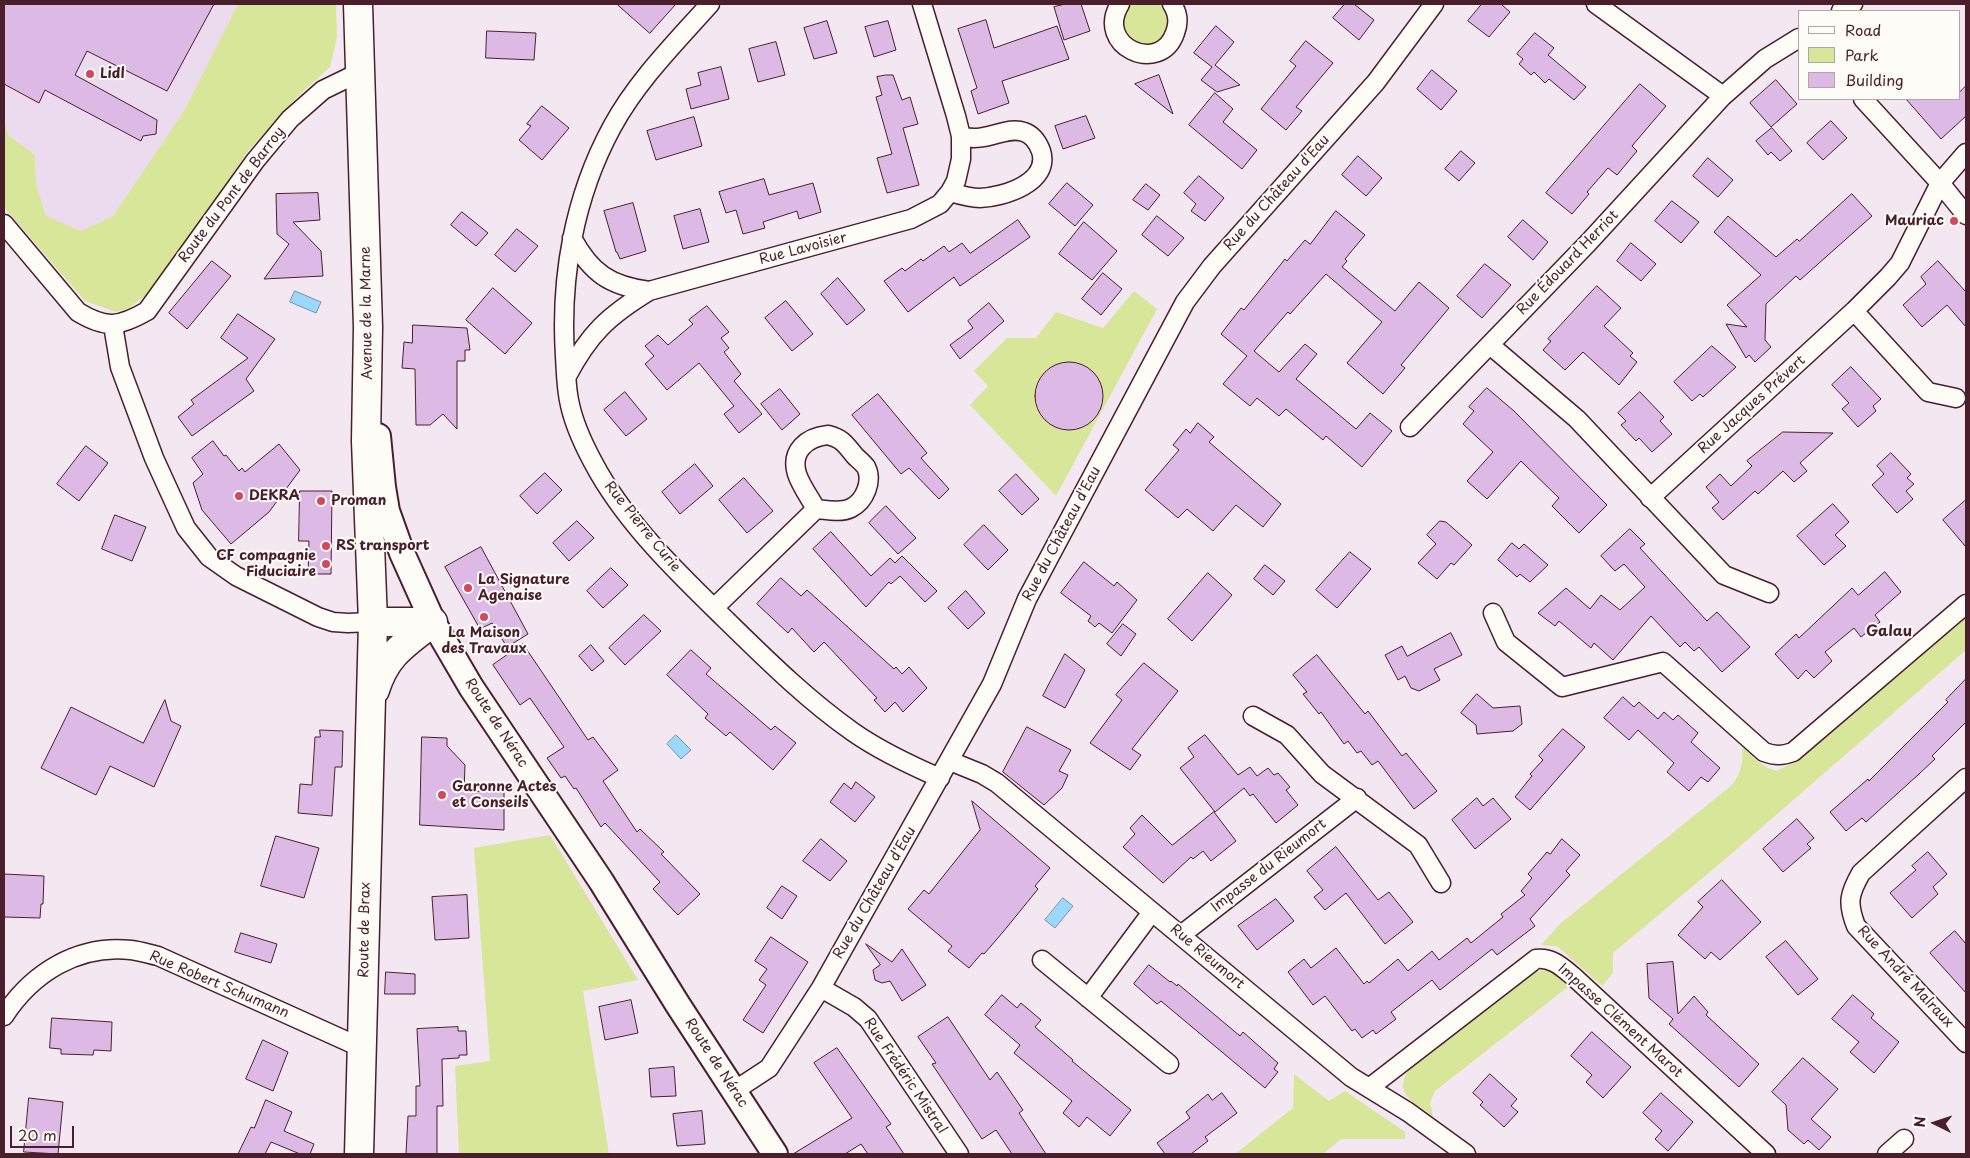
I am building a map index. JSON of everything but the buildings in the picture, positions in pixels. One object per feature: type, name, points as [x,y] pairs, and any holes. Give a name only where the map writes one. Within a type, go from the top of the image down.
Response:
[{"type":"main road","name":"Avenue de la Marne","points":[[358,4],[368,327],[366,441],[373,622]]},
{"type":"main road","name":"Route de Nérac","points":[[368,327],[382,480],[387,511],[402,553],[433,622],[471,687],[601,881],[775,1154]]},
{"type":"main road","points":[[373,622],[433,622]]},
{"type":"main road","name":"Route de Brax","points":[[359,1154],[373,622]]},
{"type":"main road","name":"Route de Brax","points":[[371,706],[380,673],[386,663],[397,650],[433,622]]},
{"type":"street","name":"Rue Pierre Curie","points":[[710,4],[638,85],[613,125],[584,191],[572,238],[564,300],[570,404],[585,447],[598,472],[637,525],[675,569],[803,693],[853,732],[883,751],[940,778]]},
{"type":"street","name":"Rue Lavoisier","points":[[567,376],[580,351],[598,329],[621,308],[649,291],[911,219],[940,204],[956,182],[961,159],[961,136],[922,4]]},
{"type":"street","points":[[1120,4],[1116,10],[1113,22],[1116,34],[1122,44],[1132,51],[1143,54],[1155,53],[1174,38],[1178,16],[1172,4]]},
{"type":"street","name":"Rue du Château d'Eau","points":[[734,1090],[769,1068],[821,988],[992,684],[1027,599],[1185,302],[1212,266],[1376,82],[1434,4]]},
{"type":"street","points":[[1596,4],[1723,96]]},
{"type":"street","name":"Rue Édouard Herriot","points":[[1410,427],[1588,243],[1723,96],[1765,59],[1798,39]]},
{"type":"street","name":"Route du Pont de Barroy","points":[[113,325],[127,322],[147,311],[255,161],[290,119],[323,90],[360,72]]},
{"type":"street","points":[[1864,100],[1940,183],[1966,215]]},
{"type":"street","points":[[950,192],[972,197],[990,197],[1024,186],[1032,181],[1038,174],[1042,164],[1039,145],[1025,132],[1015,130],[979,139],[961,136]]},
{"type":"street","name":"Rue Jacques Prévert","points":[[1650,498],[1854,312],[1900,263],[1940,183],[1966,153]]},
{"type":"street","points":[[4,224],[78,312],[93,321],[113,325],[120,367],[154,458],[186,528],[209,557],[236,576],[318,617],[348,624],[373,622]]},
{"type":"street","name":"Rue Lavoisier","points":[[572,238],[581,256],[594,270],[611,282],[629,289],[649,291]]},
{"type":"street","points":[[1854,312],[1928,392],[1956,398]]},
{"type":"street","points":[[1490,345],[1577,419],[1724,575],[1769,593]]},
{"type":"street","points":[[714,608],[816,509],[839,510],[850,508],[860,501],[866,491],[869,479],[866,468],[840,438],[828,434],[816,436],[806,442],[799,451],[796,463],[798,475],[816,509]]},
{"type":"street","points":[[1493,613],[1506,642],[1562,687],[1663,662],[1764,752],[1773,756],[1783,756],[1793,752],[1966,604]]},
{"type":"street","points":[[1253,716],[1287,734],[1322,774],[1357,798],[1418,845],[1441,883]]},
{"type":"street","name":"Rue Rieumort","points":[[950,761],[982,774],[997,783],[1344,1071],[1408,1112],[1466,1154]]},
{"type":"street","name":"Rue André Malraux","points":[[1966,778],[1861,873],[1852,890],[1850,903],[1856,926],[1966,1043]]},
{"type":"street","name":"Impasse du Rieumort","points":[[1181,935],[1357,798]]},
{"type":"street","points":[[1088,998],[1152,912]]},
{"type":"street","name":"Rue Robert Schumann","points":[[4,1016],[16,998],[34,980],[53,967],[67,960],[92,952],[131,950],[158,956],[362,1048]]},
{"type":"street","name":"Impasse Clément Marot","points":[[1369,1088],[1536,959],[1545,958],[1555,962],[1574,977],[1766,1154]]},
{"type":"street","points":[[1042,960],[1169,1064]]},
{"type":"street","name":"Rue Frédéric Mistral","points":[[821,988],[854,1006],[868,1019],[959,1154]]},
{"type":"street","points":[[1887,1154],[1904,1140]]},
{"type":"shaded area","points":[[4,4],[238,4],[184,111],[113,216],[81,231],[46,216],[36,184],[35,155],[8,135],[4,124]]},
{"type":"green space","points":[[238,4],[336,4],[337,37],[330,67],[298,96],[248,151],[158,286],[129,308],[116,312],[85,301],[4,207],[4,124],[8,135],[35,155],[36,184],[46,216],[81,231],[113,216],[184,111]]},
{"type":"green space","points":[[1128,4],[1165,4],[1172,25],[1160,45],[1137,48],[1121,32],[1123,8]]},
{"type":"green space","points":[[1134,291],[1157,309],[1056,496],[970,405],[988,386],[974,371],[1007,338],[1036,338],[1056,312],[1103,328]]},
{"type":"green space","points":[[1966,615],[1966,650],[1723,861],[1613,953],[1613,973],[1602,986],[1557,946],[1541,945],[1561,923],[1732,785],[1741,768],[1742,749],[1744,748],[1763,765],[1777,771],[1792,763]]},
{"type":"green space","points":[[550,835],[638,980],[583,991],[609,1154],[459,1154],[455,1066],[490,1061],[474,848]]},
{"type":"green space","points":[[1546,969],[1554,972],[1569,986],[1435,1091],[1430,1102],[1433,1116],[1406,1096],[1403,1090],[1403,1083],[1412,1066],[1535,973]]},
{"type":"green space","points":[[1294,1074],[1329,1101],[1345,1091],[1405,1132],[1405,1139],[1341,1139],[1323,1154],[1235,1154],[1293,1108]]},
{"type":"water","points":[[295,291],[321,302],[316,313],[290,302]]},
{"type":"water","points":[[676,735],[691,750],[681,759],[667,744]]},
{"type":"water","points":[[1063,898],[1073,906],[1055,928],[1045,920]]},
{"type":"place","name":"Lidl","points":[[90,74]]},
{"type":"place","name":"Mauriac","points":[[1954,221]]},
{"type":"place","name":"DEKRA","points":[[239,496]]},
{"type":"place","name":"Proman","points":[[321,501]]},
{"type":"place","name":"RS transport","points":[[326,546]]},
{"type":"place","name":"CF compagnie Fiduciaire","points":[[326,564]]},
{"type":"place","name":"La Signature Agenaise","points":[[468,588]]},
{"type":"place","name":"La Maison des Travaux","points":[[484,617]]},
{"type":"place","name":"Garonne Actes et Conseils","points":[[442,795]]},
{"type":"district","name":"Galau","points":[[1889,632]]}]
